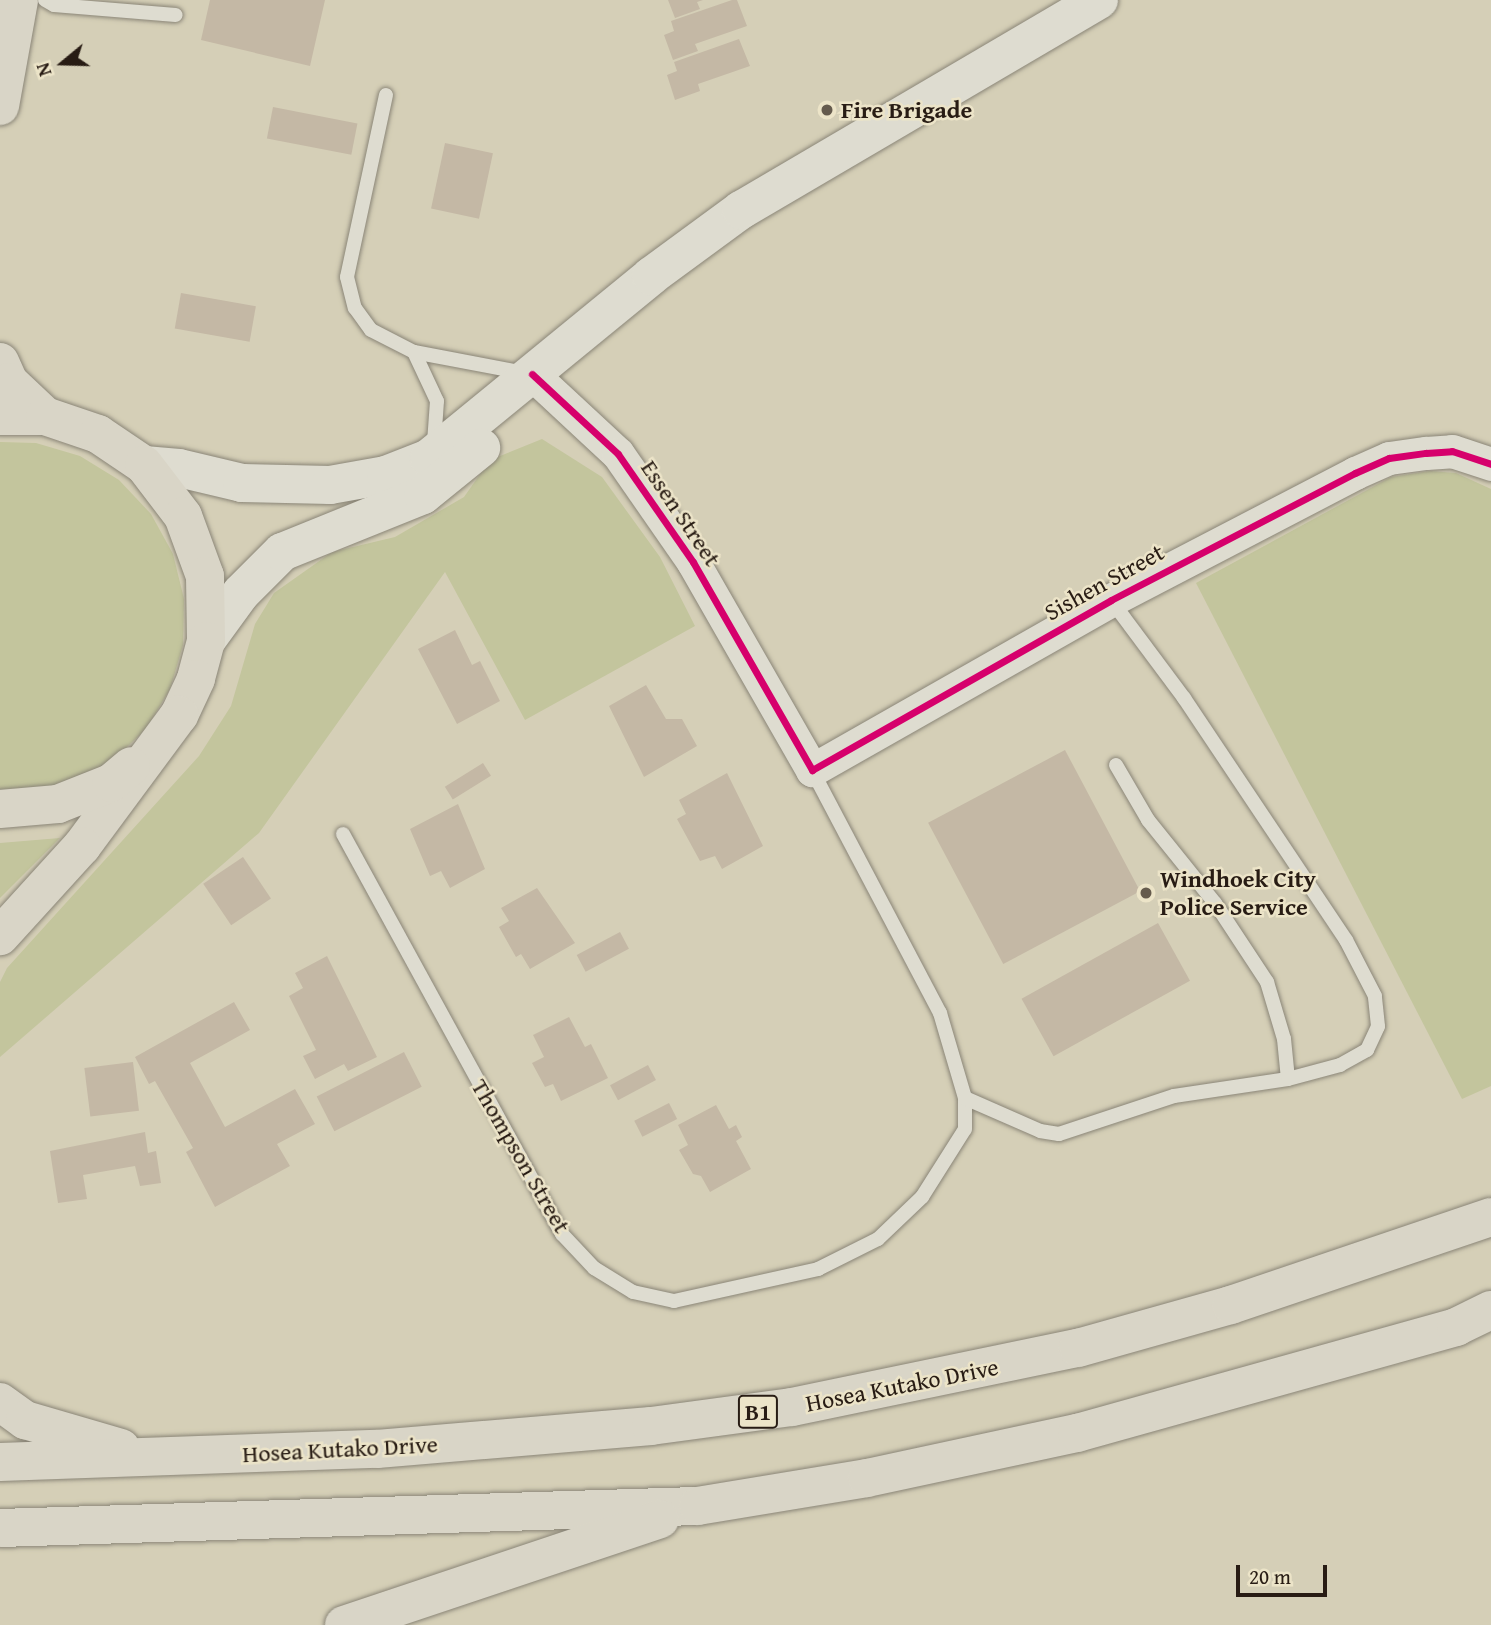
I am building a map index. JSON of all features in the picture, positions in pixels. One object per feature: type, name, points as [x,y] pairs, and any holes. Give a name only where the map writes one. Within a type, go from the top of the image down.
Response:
[{"type":"main road","points":[[0,106],[19,0]]},
{"type":"main road","points":[[0,936],[82,846],[155,747],[184,704],[206,640],[241,593],[282,552],[423,495],[588,332],[652,276],[782,182],[1099,0]]},
{"type":"main road","points":[[0,362],[9,382],[45,416]]},
{"type":"main road","points":[[144,466],[179,468],[242,484],[330,485],[386,475],[429,458],[541,381]]},
{"type":"main road","points":[[0,416],[45,416],[98,434],[144,466],[183,516],[205,576],[206,640]]},
{"type":"main road","points":[[0,809],[58,804],[111,783],[155,747]]},
{"type":"main road","name":"Hosea Kutako Drive","points":[[0,1462],[153,1458],[522,1438],[792,1407],[1078,1348],[1231,1305],[1491,1217]]},
{"type":"main road","points":[[0,1528],[698,1506],[867,1478],[1077,1433],[1473,1321],[1491,1310]]},
{"type":"main road","points":[[0,1402],[25,1420],[153,1458]]},
{"type":"main road","points":[[344,1625],[698,1506]]},
{"type":"street","name":"Essen Street","points":[[541,381],[618,454],[693,562],[812,770]]},
{"type":"street","name":"Sishen Street","points":[[812,770],[1111,600],[1355,473],[1389,458],[1451,451],[1491,464]]},
{"type":"lane","points":[[45,0],[176,15]]},
{"type":"lane","points":[[386,95],[347,277],[355,308],[371,330],[414,352],[541,381]]},
{"type":"lane","points":[[414,352],[437,401],[438,426],[429,458]]},
{"type":"lane","points":[[965,1098],[1040,1131],[1059,1134],[1174,1096],[1287,1079],[1340,1065],[1367,1050],[1378,1026],[1375,996],[1339,928],[1184,698],[1111,600]]},
{"type":"lane","points":[[1116,765],[1149,820],[1215,903],[1267,982],[1284,1039],[1287,1079]]},
{"type":"lane","name":"Essen Street","points":[[812,770],[940,1013],[965,1098],[965,1129]]},
{"type":"lane","name":"Thompson Street","points":[[342,834],[562,1234],[594,1268],[633,1292],[674,1301],[818,1269],[877,1239],[922,1198],[965,1129]]},
{"type":"green space","points":[[542,439],[602,477],[660,557],[695,626],[525,720],[445,572],[259,833],[0,1057],[0,982],[7,968],[199,756],[231,706],[255,624],[274,593],[332,552],[395,537],[464,497],[490,460]]},
{"type":"green space","points":[[0,442],[36,443],[80,456],[119,480],[151,514],[173,554],[184,599],[183,645],[170,689],[146,729],[112,761],[72,782],[27,793],[0,792]]},
{"type":"green space","points":[[1430,471],[1456,473],[1491,489],[1491,1086],[1462,1099],[1196,583],[1391,477]]},
{"type":"green space","points":[[60,838],[0,898],[0,843]]},
{"type":"building","points":[[210,0],[325,0],[310,66],[201,40]]},
{"type":"building","points":[[668,0],[703,0],[697,2],[700,9],[675,18]]},
{"type":"building","points":[[737,0],[747,26],[695,44],[698,51],[673,60],[664,35],[674,31],[671,21]]},
{"type":"building","points":[[739,39],[750,66],[698,84],[700,91],[675,100],[667,75],[677,71],[674,62]]},
{"type":"building","points":[[273,107],[357,123],[351,155],[267,138]]},
{"type":"building","points":[[445,143],[493,153],[479,219],[431,209]]},
{"type":"building","points":[[181,293],[256,306],[250,342],[175,328]]},
{"type":"building","points":[[455,630],[472,665],[480,661],[500,701],[457,724],[418,649]]},
{"type":"building","points":[[646,685],[666,719],[682,719],[697,746],[644,777],[609,706]]},
{"type":"building","points":[[1065,750],[1140,891],[1003,964],[928,823]]},
{"type":"building","points":[[483,763],[491,776],[453,800],[445,787]]},
{"type":"building","points":[[727,773],[763,846],[722,869],[715,856],[700,861],[677,819],[686,814],[679,800]]},
{"type":"building","points":[[458,804],[485,869],[450,888],[441,871],[430,876],[410,829]]},
{"type":"building","points":[[243,857],[271,898],[231,925],[203,884]]},
{"type":"building","points":[[537,888],[575,943],[530,969],[521,954],[516,957],[499,927],[509,921],[501,908]]},
{"type":"building","points":[[1158,923],[1190,981],[1054,1056],[1022,999]]},
{"type":"building","points":[[620,932],[629,949],[586,972],[577,955]]},
{"type":"building","points":[[327,956],[377,1057],[348,1071],[344,1064],[315,1079],[303,1056],[316,1050],[289,996],[303,988],[295,973]]},
{"type":"building","points":[[234,1002],[250,1030],[190,1063],[225,1127],[295,1089],[315,1124],[277,1144],[290,1166],[215,1207],[186,1152],[193,1148],[155,1081],[149,1084],[135,1057]]},
{"type":"building","points":[[569,1017],[585,1047],[591,1044],[608,1078],[561,1101],[553,1084],[545,1087],[532,1063],[544,1057],[533,1035]]},
{"type":"building","points":[[404,1052],[422,1087],[334,1131],[317,1096]]},
{"type":"building","points":[[133,1062],[139,1111],[90,1117],[84,1068]]},
{"type":"building","points":[[648,1065],[656,1080],[618,1100],[610,1085]]},
{"type":"building","points":[[669,1103],[677,1119],[642,1137],[634,1121]]},
{"type":"building","points":[[716,1105],[729,1129],[736,1125],[742,1137],[736,1141],[751,1169],[710,1192],[701,1176],[693,1174],[679,1150],[688,1145],[678,1125]]},
{"type":"building","points":[[145,1132],[148,1153],[156,1151],[161,1183],[140,1186],[135,1166],[83,1175],[87,1199],[58,1203],[50,1151]]},
{"type":"cycle path","points":[[532,374],[618,454],[693,562],[812,770],[1111,600],[1355,473],[1389,458],[1452,451],[1491,464]]},
{"type":"place","name":"Fire Brigade","points":[[827,110]]},
{"type":"place","name":"Windhoek City Police Service","points":[[1146,893]]}]
